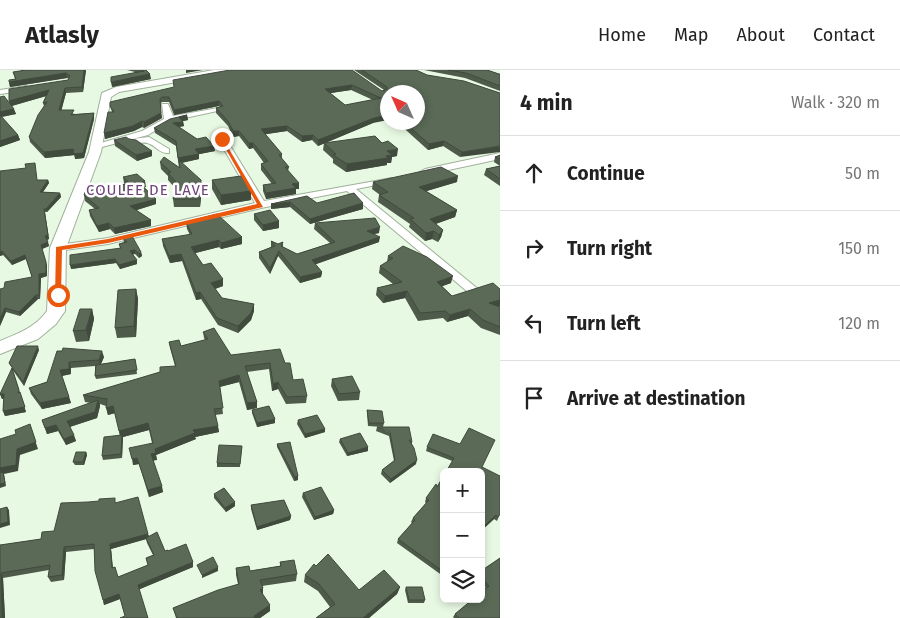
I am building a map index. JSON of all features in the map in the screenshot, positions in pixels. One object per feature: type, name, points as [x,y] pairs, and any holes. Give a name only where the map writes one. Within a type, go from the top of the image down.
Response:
[{"type":"main road","points":[[0,348],[31,335],[50,320],[56,311],[58,248],[97,149],[106,96],[110,92],[230,70]]},
{"type":"street","points":[[0,92],[33,87]]},
{"type":"street","points":[[165,106],[169,116],[168,120]]},
{"type":"street","points":[[97,149],[145,133],[168,120],[218,110]]},
{"type":"street","points":[[222,139],[261,205]]},
{"type":"street","points":[[97,149],[145,140],[153,142],[166,151]]},
{"type":"street","points":[[58,248],[108,241],[261,205],[350,189],[500,156]]},
{"type":"street","points":[[350,189],[472,289]]},
{"type":"building","points":[[26,70],[84,70],[82,87],[65,88],[59,110],[74,110],[71,115],[94,113],[83,153],[74,154],[73,149],[44,152],[29,137],[38,115],[47,102],[43,103],[49,90],[9,101],[9,89],[68,80],[70,76],[66,73],[9,82],[9,80],[16,79],[13,72]]},
{"type":"building","points":[[142,70],[146,70],[150,74],[111,82],[111,77],[144,71]]},
{"type":"building","points":[[230,70],[352,70],[380,90],[380,98],[352,85],[325,89],[345,105],[380,98],[380,117],[318,140],[313,135],[302,136],[287,126],[261,129],[282,154],[279,155],[289,167],[285,167],[299,183],[292,184],[296,188],[266,193],[263,185],[276,183],[261,164],[268,161],[253,143],[249,143],[239,131],[233,131],[228,121],[216,108],[223,106],[219,101],[174,110],[169,97],[162,97],[160,99],[161,113],[133,126],[104,133],[108,112],[114,112],[110,102],[174,87],[173,80]]},
{"type":"building","points":[[362,70],[416,70],[427,75],[464,81],[500,93],[500,146],[462,152],[444,141],[429,144],[413,130],[425,130],[425,85],[384,85]]},
{"type":"building","points":[[448,70],[487,70],[500,74],[500,86],[466,73]]},
{"type":"building","points":[[4,96],[14,109],[0,112],[0,97]]},
{"type":"building","points":[[0,115],[18,135],[0,141]]},
{"type":"building","points":[[187,115],[179,117],[183,122],[173,123],[197,139],[206,137],[214,146],[195,149],[199,154],[178,158],[176,141],[154,128],[170,119]]},
{"type":"building","points":[[375,136],[382,143],[388,141],[398,149],[387,151],[392,155],[386,156],[388,158],[347,164],[333,155],[336,154],[324,143]]},
{"type":"building","points":[[126,137],[136,140],[152,151],[136,155],[114,140]]},
{"type":"building","points":[[164,157],[180,168],[179,160],[201,180],[200,199],[173,199],[176,182],[168,173],[171,172],[160,162]]},
{"type":"building","points":[[35,163],[37,180],[48,180],[40,192],[60,193],[44,209],[48,235],[45,236],[48,242],[41,245],[46,262],[46,273],[39,274],[39,295],[36,295],[19,312],[5,308],[0,319],[0,289],[4,288],[5,282],[32,277],[25,255],[11,261],[2,251],[0,252],[0,171],[26,168],[25,164]]},
{"type":"building","points":[[500,166],[500,179],[486,169]]},
{"type":"building","points":[[441,167],[458,176],[419,187],[457,210],[430,219],[443,230],[439,235],[434,231],[426,233],[410,219],[414,218],[379,195],[388,192],[373,182]]},
{"type":"building","points":[[137,174],[145,181],[139,183],[156,199],[130,206],[151,220],[114,228],[109,223],[97,226],[89,210],[99,208],[84,195],[85,192],[129,183],[123,177]]},
{"type":"building","points":[[241,176],[251,191],[221,195],[212,180]]},
{"type":"building","points":[[354,193],[363,203],[310,219],[290,202],[271,204],[307,196],[317,203]]},
{"type":"building","points":[[270,210],[279,221],[263,225],[254,214]]},
{"type":"building","points":[[217,214],[242,237],[221,243],[219,240],[191,247],[203,265],[211,263],[223,279],[211,283],[222,298],[254,304],[251,313],[238,326],[217,318],[200,292],[196,293],[181,254],[169,256],[162,239],[192,234],[186,222]]},
{"type":"building","points":[[375,218],[380,227],[367,231],[380,237],[312,260],[322,272],[300,277],[279,251],[270,268],[259,252],[275,246],[271,241],[278,244],[283,242],[281,246],[297,254],[335,242],[315,223]]},
{"type":"building","points":[[132,236],[141,252],[139,254],[135,250],[130,251],[137,260],[119,265],[115,259],[70,265],[70,255],[121,248],[119,244],[127,242],[123,238]]},
{"type":"building","points":[[403,246],[427,257],[453,276],[437,282],[452,296],[493,283],[500,289],[500,300],[489,303],[500,307],[500,327],[483,320],[470,309],[450,315],[445,311],[420,313],[407,291],[385,296],[377,288],[402,282],[380,266],[393,258],[388,256]]},
{"type":"building","points":[[136,289],[134,326],[115,328],[118,290]]},
{"type":"building","points":[[80,309],[92,309],[86,330],[73,331]]},
{"type":"building","points":[[214,328],[231,355],[280,349],[285,363],[290,363],[293,380],[303,379],[307,396],[287,397],[278,382],[273,384],[270,363],[245,366],[257,402],[247,403],[239,375],[219,381],[223,408],[214,409],[218,426],[193,430],[195,433],[155,449],[156,453],[151,454],[162,486],[148,490],[137,458],[132,459],[129,448],[153,443],[148,423],[119,431],[113,406],[106,408],[107,399],[83,395],[160,372],[160,367],[176,366],[169,342],[179,340],[181,346],[208,339],[203,332]]},
{"type":"building","points":[[17,346],[38,346],[23,382],[9,363]]},
{"type":"building","points":[[63,348],[102,351],[99,360],[69,362],[69,369],[60,370],[69,397],[40,403],[29,388],[47,382],[57,351],[62,351]]},
{"type":"building","points":[[135,359],[137,370],[95,376],[96,365]]},
{"type":"building","points":[[12,368],[19,390],[18,393],[20,392],[25,407],[3,411],[4,394],[0,394]]},
{"type":"building","points":[[352,376],[360,392],[339,394],[332,379]]},
{"type":"building","points":[[98,400],[95,412],[67,421],[74,435],[64,439],[56,425],[45,428],[42,420]]},
{"type":"building","points":[[269,406],[275,419],[257,423],[252,410]]},
{"type":"building","points":[[367,410],[382,411],[384,423],[369,423]]},
{"type":"building","points":[[317,415],[325,429],[305,434],[298,420]]},
{"type":"building","points":[[30,424],[36,442],[17,449],[16,465],[0,468],[0,439],[16,434],[15,430]]},
{"type":"building","points":[[377,427],[409,427],[412,442],[409,440],[414,448],[417,460],[391,479],[382,470],[395,460],[390,432]]},
{"type":"building","points":[[469,428],[495,440],[482,467],[484,468],[448,468],[454,458],[427,447],[433,434],[460,444]]},
{"type":"building","points":[[360,433],[368,447],[348,453],[340,439]]},
{"type":"building","points":[[122,435],[121,454],[102,456],[104,437]]},
{"type":"building","points":[[290,442],[298,476],[295,477],[277,444]]},
{"type":"building","points":[[219,445],[242,446],[240,464],[217,463]]},
{"type":"building","points":[[76,452],[86,452],[83,462],[73,462]]},
{"type":"building","points":[[485,468],[500,476],[500,514],[498,517],[496,515],[485,525]]},
{"type":"building","points":[[3,472],[5,483],[0,484],[0,473]]},
{"type":"building","points":[[440,482],[440,569],[398,539],[429,500],[426,498],[436,484],[437,487]]},
{"type":"building","points":[[321,487],[334,510],[315,517],[303,493]]},
{"type":"building","points":[[224,488],[235,502],[225,508],[214,494]]},
{"type":"building","points":[[138,497],[148,534],[110,544],[112,568],[115,567],[118,577],[148,565],[146,558],[154,555],[146,538],[157,532],[165,551],[186,544],[193,562],[138,585],[148,618],[120,618],[125,616],[119,594],[103,600],[95,571],[94,544],[64,547],[62,575],[48,577],[50,565],[1,573],[2,618],[0,618],[0,545],[41,539],[42,532],[54,531],[61,503],[99,501],[99,499],[115,498],[115,503]]},
{"type":"building","points":[[284,500],[291,516],[257,527],[251,505]]},
{"type":"building","points":[[7,507],[8,522],[0,524],[0,509]]},
{"type":"building","points":[[328,554],[359,590],[384,570],[400,587],[363,618],[316,618],[335,604],[319,584],[305,575],[314,564],[316,566]]},
{"type":"building","points":[[213,557],[218,567],[202,575],[197,565]]},
{"type":"building","points":[[500,558],[500,618],[459,618],[455,614],[468,603],[485,603],[485,589],[489,586],[485,582],[485,568]]},
{"type":"building","points":[[294,560],[297,574],[260,580],[263,588],[260,590],[270,605],[254,616],[255,618],[177,618],[173,608],[218,590],[239,584],[236,568],[249,566],[250,571],[281,566],[280,562]]},
{"type":"building","points":[[406,587],[422,587],[425,600],[409,600]]},
{"type":"district","name":"COULEE DE LAVE","points":[[148,190]]},
{"type":"route","points":[[58,295],[58,248],[108,241],[148,230],[261,205],[222,139]]}]
